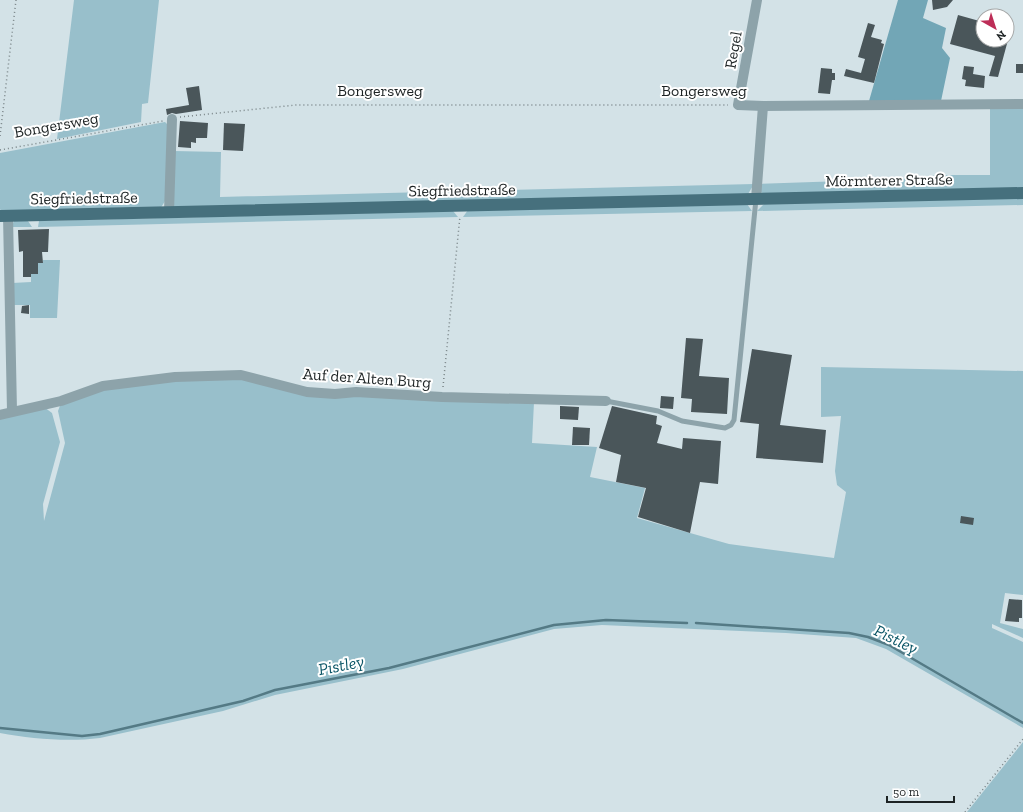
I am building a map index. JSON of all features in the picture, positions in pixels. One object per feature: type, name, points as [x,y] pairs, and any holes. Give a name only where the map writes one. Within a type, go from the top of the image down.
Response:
[{"type":"main road","name":"Mörmterer Straße","points":[[756,199],[1023,193]]},
{"type":"main road","name":"Siegfriedstraße","points":[[4,216],[756,199]]},
{"type":"street","name":"Regel","points":[[738,104],[757,0]]},
{"type":"street","name":"Bongersweg","points":[[738,104],[764,106],[1023,104]]},
{"type":"street","name":"Bongersweg","points":[[756,199],[764,106]]},
{"type":"street","points":[[169,212],[172,119]]},
{"type":"street","points":[[4,216],[12,411]]},
{"type":"street","name":"Auf der Alten Burg","points":[[0,414],[61,401],[102,386],[189,376],[241,375],[307,392],[334,394],[356,392],[442,397],[606,401]]},
{"type":"lane","points":[[606,401],[658,411],[682,421],[725,428],[731,425],[734,420],[756,199]]},
{"type":"path","points":[[0,136],[16,0]]},
{"type":"path","name":"Bongersweg","points":[[0,150],[172,119],[296,105],[738,104]]},
{"type":"path","points":[[442,397],[461,206]]},
{"type":"path","points":[[965,812],[1023,739]]},
{"type":"shaded area","points":[[74,0],[159,0],[148,103],[142,104],[141,122],[57,139]]},
{"type":"shaded area","points":[[898,0],[928,0],[923,18],[946,28],[942,48],[950,58],[941,101],[869,101]]},
{"type":"shaded area","points":[[990,106],[1023,107],[1023,188],[762,194],[758,184],[901,179],[941,175],[990,175]]},
{"type":"shaded area","points":[[165,122],[170,127],[167,198],[160,209],[1,211],[0,153]]},
{"type":"shaded area","points":[[174,151],[221,152],[220,197],[754,184],[748,194],[174,207],[171,198]]},
{"type":"shaded area","points":[[1023,198],[1023,205],[757,211],[764,204]]},
{"type":"shaded area","points":[[747,204],[752,211],[463,217],[468,210]]},
{"type":"shaded area","points":[[453,211],[458,217],[38,227],[39,221]]},
{"type":"shaded area","points":[[14,221],[28,221],[32,227],[11,227]]},
{"type":"shaded area","points":[[43,260],[60,260],[57,318],[30,318],[30,305],[12,305],[12,283],[31,282],[31,274],[38,274],[38,263],[43,263]]},
{"type":"shaded area","points":[[821,367],[1023,371],[1023,595],[1005,593],[1000,623],[1023,629],[1023,638],[992,624],[992,628],[1023,642],[1023,728],[886,649],[856,638],[786,633],[602,625],[554,629],[403,669],[275,695],[223,711],[100,738],[75,740],[50,739],[0,733],[0,418],[44,407],[52,413],[60,442],[43,504],[44,521],[65,443],[58,411],[61,403],[103,389],[135,383],[240,377],[306,394],[534,402],[532,443],[597,447],[590,477],[645,488],[637,518],[729,544],[834,558],[846,492],[837,485],[835,471],[841,416],[821,417]]},
{"type":"shaded area","points":[[1023,742],[1023,812],[967,812]]},
{"type":"building","points":[[932,0],[953,0],[947,7],[933,10]]},
{"type":"building","points":[[958,15],[975,20],[975,48],[1006,48],[998,77],[989,76],[995,56],[950,44]]},
{"type":"building","points":[[868,23],[875,25],[871,37],[882,40],[881,43],[884,44],[874,83],[844,76],[846,69],[861,73],[865,59],[858,57]]},
{"type":"building","points":[[1016,64],[1023,64],[1023,73],[1016,73]]},
{"type":"building","points":[[964,66],[974,67],[973,74],[985,76],[984,88],[965,86],[966,80],[962,79]]},
{"type":"building","points":[[821,68],[832,69],[832,73],[835,73],[835,80],[832,80],[830,94],[818,93]]},
{"type":"building","points":[[199,86],[202,110],[176,114],[172,113],[167,115],[166,109],[189,105],[186,88]]},
{"type":"building","points":[[180,121],[208,123],[207,138],[196,138],[196,143],[191,142],[191,148],[178,147]]},
{"type":"building","points":[[224,123],[245,124],[243,151],[223,150]]},
{"type":"building","points":[[49,229],[48,252],[42,252],[43,263],[38,263],[38,274],[31,274],[31,277],[23,277],[23,251],[19,252],[18,230]]},
{"type":"building","points":[[29,305],[29,314],[21,313],[22,306]]},
{"type":"building","points":[[686,338],[703,339],[699,376],[729,378],[727,414],[691,412],[692,399],[681,398]]},
{"type":"building","points":[[752,349],[792,355],[780,425],[826,430],[823,463],[756,458],[759,424],[740,422]]},
{"type":"building","points":[[661,396],[674,397],[673,409],[660,408]]},
{"type":"building","points":[[560,406],[579,407],[578,420],[560,419]]},
{"type":"building","points":[[612,406],[657,416],[656,424],[662,426],[657,443],[682,449],[683,438],[721,441],[718,484],[700,482],[690,533],[638,517],[646,488],[616,482],[621,455],[599,448]]},
{"type":"building","points":[[573,427],[590,428],[589,445],[572,445]]},
{"type":"building","points":[[961,516],[974,518],[973,525],[960,523]]},
{"type":"building","points":[[1009,599],[1022,600],[1022,618],[1019,618],[1019,622],[1005,621]]},
{"type":"waterway","name":"Pistley","points":[[0,728],[82,736],[100,734],[243,701],[275,690],[389,668],[554,625],[606,620],[687,623]]},
{"type":"waterway","name":"Pistley","points":[[696,623],[849,633],[868,637],[889,645],[1023,723]]}]
